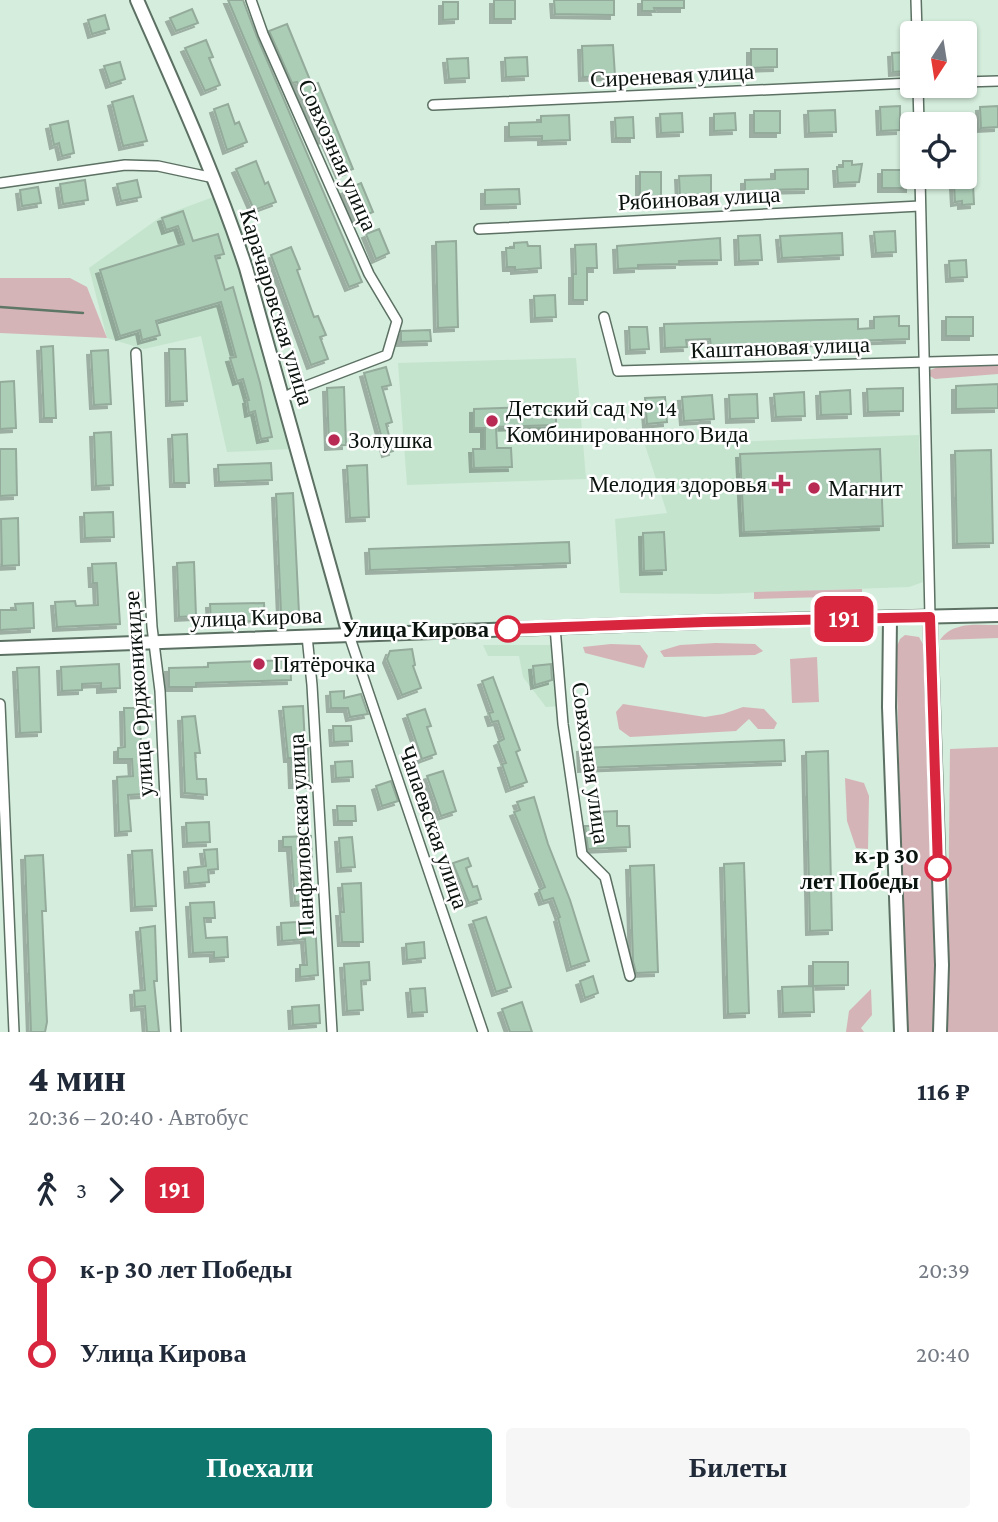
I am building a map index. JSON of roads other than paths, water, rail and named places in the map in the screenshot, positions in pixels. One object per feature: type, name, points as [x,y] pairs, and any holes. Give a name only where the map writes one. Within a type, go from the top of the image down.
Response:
[{"type":"street","name":"Карачаровская улица","points":[[137,0],[215,178],[246,268],[349,635]]},
{"type":"street","name":"Совхозная улица","points":[[251,0],[263,34],[369,274],[397,321],[387,355],[282,398]]},
{"type":"street","points":[[916,0],[917,21]]},
{"type":"street","points":[[977,82],[998,81]]},
{"type":"street","name":"Сиреневая улица","points":[[433,105],[900,84]]},
{"type":"street","points":[[0,183],[125,165],[158,166],[215,178]]},
{"type":"street","points":[[920,189],[930,617],[942,965],[940,1032]]},
{"type":"street","name":"Рябиновая улица","points":[[479,229],[920,206]]},
{"type":"street","name":"Каштановая улица","points":[[604,317],[618,371],[998,360]]},
{"type":"street","name":"улица Орджоникидзе","points":[[136,353],[154,642],[160,691],[176,1032]]},
{"type":"street","name":"улица Кирова","points":[[0,648],[555,627],[998,615]]},
{"type":"street","points":[[890,618],[890,708],[901,1032]]},
{"type":"street","name":"Совхозная улица","points":[[555,627],[564,724],[582,854],[606,877],[630,976]]},
{"type":"street","name":"Чапаевская улица","points":[[349,635],[483,1032]]},
{"type":"street","name":"Панфиловская улица","points":[[307,636],[332,1032]]},
{"type":"street","points":[[0,704],[14,1032]]},
{"type":"waterway","points":[[0,307],[83,313]]},
{"type":"place","name":"Детский сад № 14 Комбинированного Вида","points":[[492,421]]},
{"type":"place","name":"Золушка","points":[[334,440]]},
{"type":"place","name":"Мелодия здоровья","points":[[781,484]]},
{"type":"place","name":"Магнит","points":[[814,488]]},
{"type":"place","name":"Улица Кирова","points":[[508,629]]},
{"type":"place","name":"Пятёрочка","points":[[259,664]]},
{"type":"place","name":"к-р 30 лет Победы","points":[[938,868]]}]
